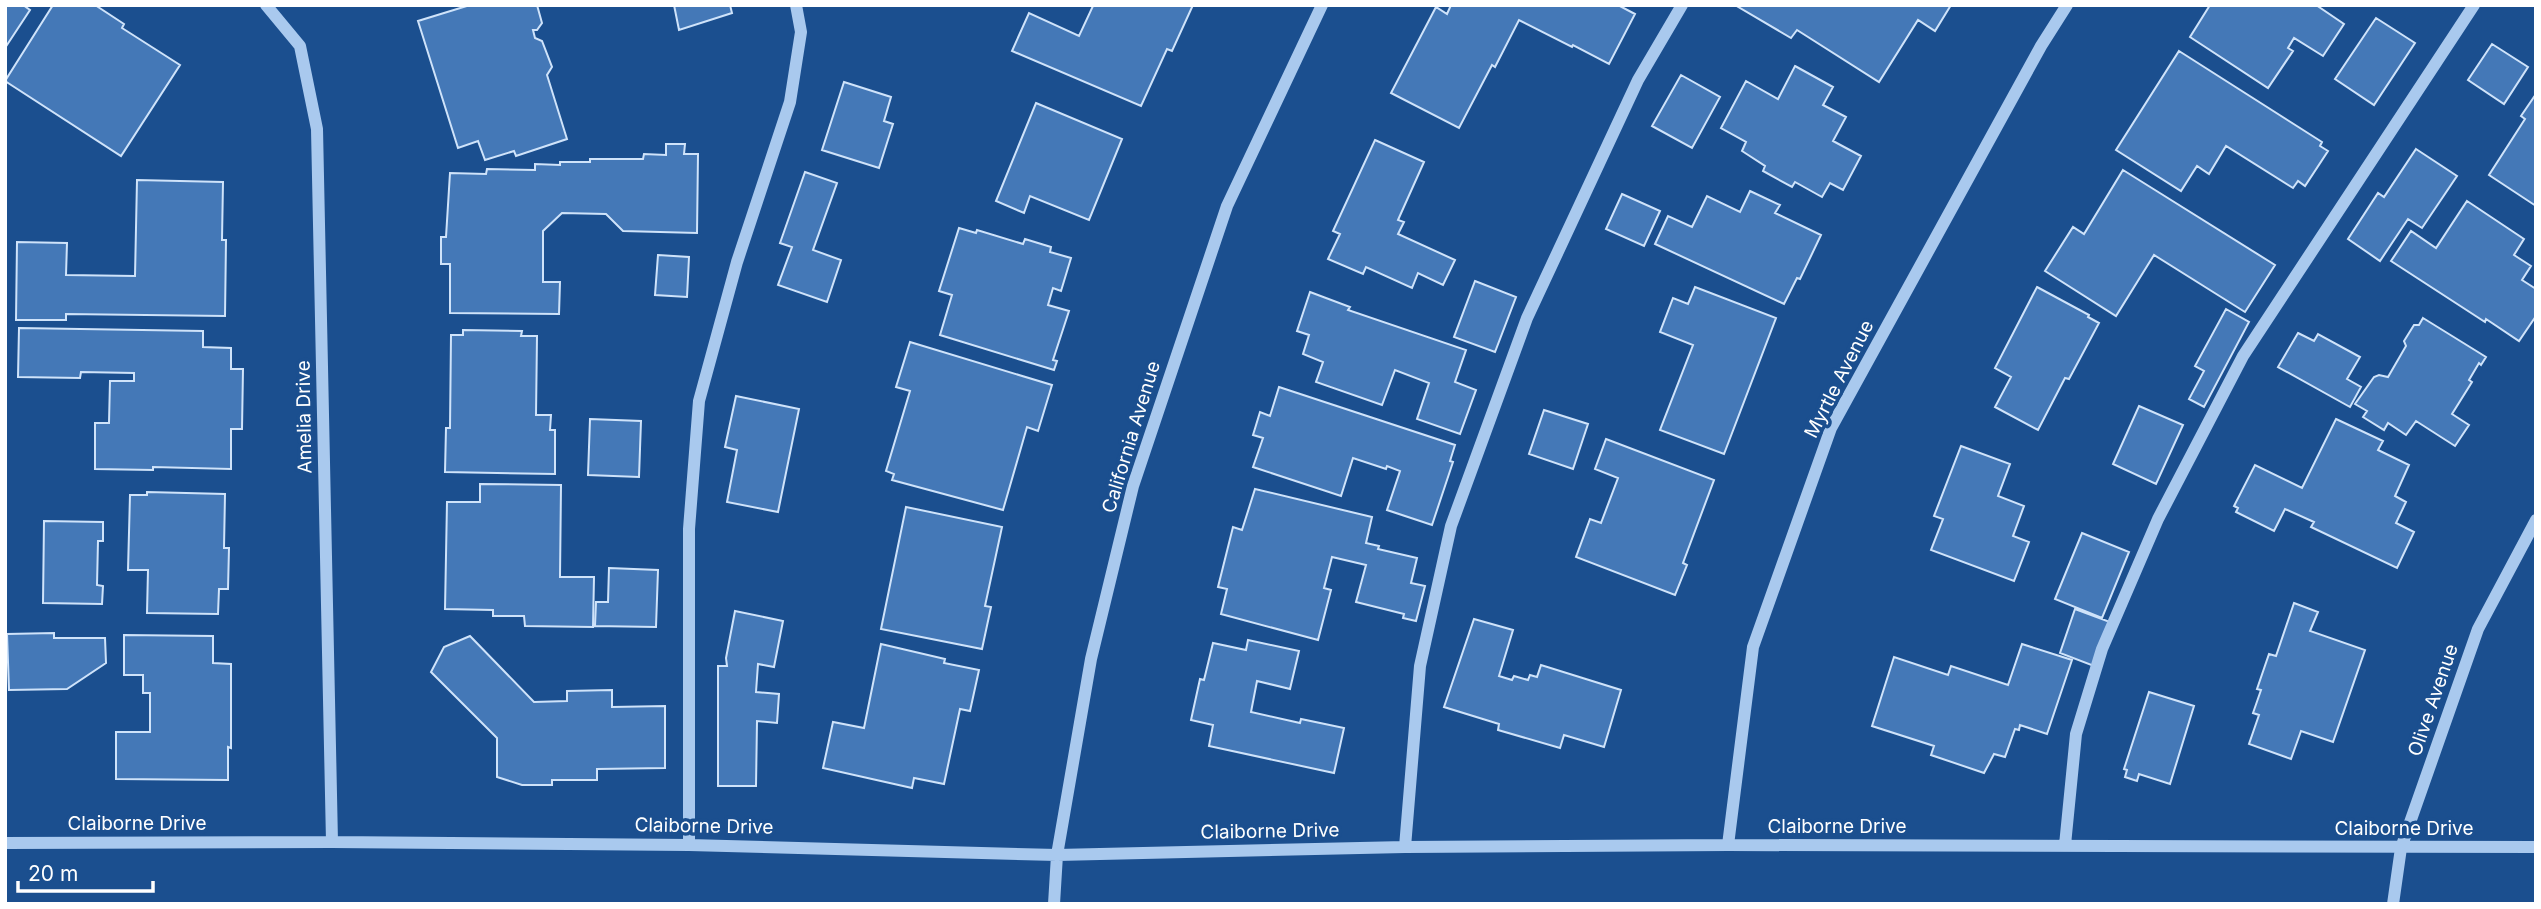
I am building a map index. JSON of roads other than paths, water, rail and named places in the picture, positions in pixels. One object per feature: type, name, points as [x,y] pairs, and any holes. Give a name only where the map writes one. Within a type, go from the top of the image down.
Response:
[{"type":"street","name":"Amelia Drive","points":[[266,5],[300,46],[317,129],[332,842]]},
{"type":"street","points":[[689,845],[689,530],[699,401],[737,262],[789,102],[801,32],[796,5]]},
{"type":"street","name":"California Avenue","points":[[1055,904],[1057,855],[1091,659],[1133,486],[1227,206],[1322,5]]},
{"type":"street","points":[[1405,847],[1420,666],[1451,526],[1527,318],[1639,80],[1682,5]]},
{"type":"street","name":"Myrtle Avenue","points":[[1728,845],[1753,648],[1832,428],[2034,58],[2067,5]]},
{"type":"street","points":[[2065,845],[2076,734],[2102,649],[2158,519],[2243,356],[2474,5]]},
{"type":"street","name":"Olive Avenue","points":[[2393,904],[2401,848],[2478,629],[2536,520]]},
{"type":"street","name":"Claiborne Drive","points":[[5,844],[332,842],[689,845],[1057,855],[1405,847],[1728,845],[2536,847]]}]
